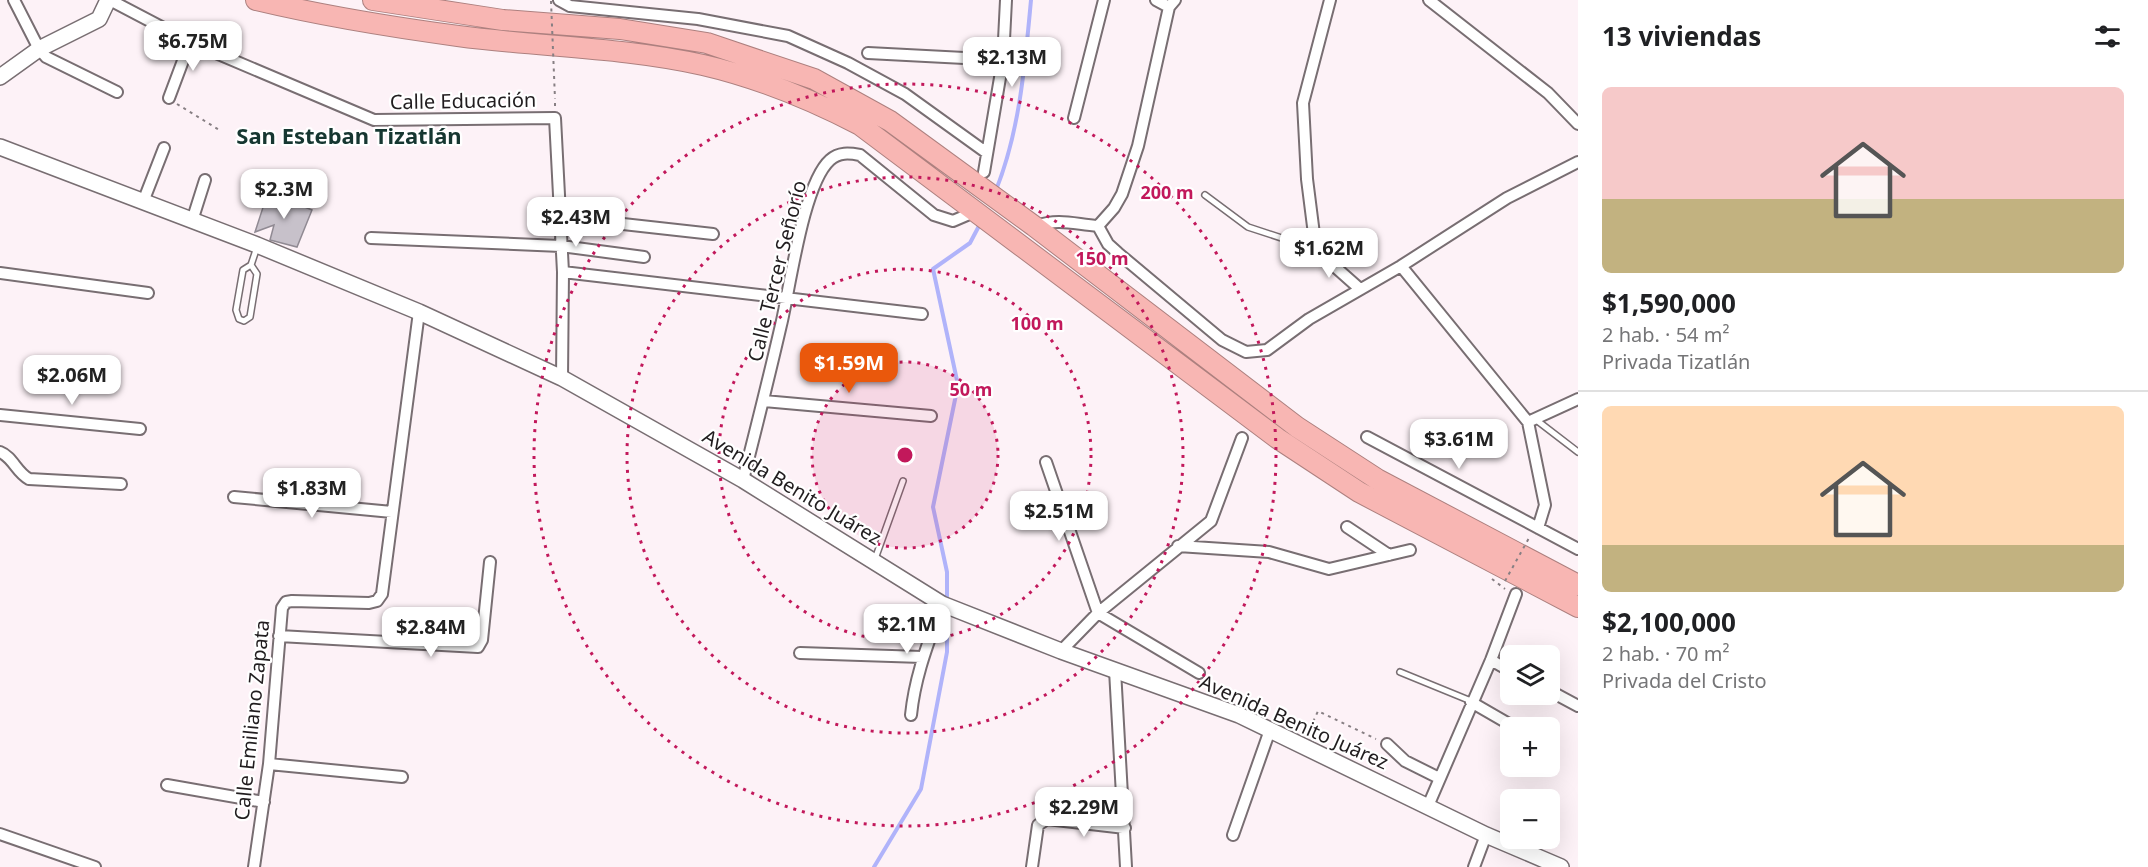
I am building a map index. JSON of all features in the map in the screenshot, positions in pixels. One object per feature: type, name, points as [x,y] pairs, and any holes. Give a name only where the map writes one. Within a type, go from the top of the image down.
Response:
[{"type":"highway","points":[[256,0],[297,10],[459,36],[618,53],[701,65],[756,79],[808,98],[860,125],[1277,438],[1359,492],[1578,607]]},
{"type":"highway","points":[[373,0],[503,20],[620,29],[707,43],[814,79],[890,121],[1034,226],[1297,427],[1377,478],[1578,585]]},
{"type":"main road","points":[[0,77],[39,49],[99,19],[109,0]]},
{"type":"main road","name":"Avenida Benito Juárez","points":[[0,147],[257,245],[419,312],[561,378],[743,480],[942,604],[1061,651],[1239,715],[1486,835],[1561,867]]},
{"type":"street","points":[[14,0],[39,49],[46,57],[117,92]]},
{"type":"street","name":"Calle Educación","points":[[109,0],[190,42],[374,120],[555,118],[560,217]]},
{"type":"street","points":[[559,0],[570,6],[698,20],[788,36],[849,63],[904,94],[987,153]]},
{"type":"street","points":[[984,172],[1003,60],[1006,0]]},
{"type":"street","points":[[1074,118],[1104,0]]},
{"type":"street","points":[[1098,226],[1114,208],[1122,194],[1138,146],[1172,4],[1156,0]]},
{"type":"street","points":[[1330,0],[1304,103],[1306,179],[1316,250],[1360,288]]},
{"type":"street","points":[[1429,0],[1548,93],[1578,124]]},
{"type":"street","points":[[170,98],[190,42]]},
{"type":"street","points":[[868,52],[1003,60]]},
{"type":"street","points":[[143,202],[164,148]]},
{"type":"street","name":"Calle Tercer Señorío","points":[[743,480],[815,183],[830,160],[839,154],[849,153],[860,156],[934,215],[953,221],[967,214]]},
{"type":"street","points":[[1034,226],[1068,220],[1098,226],[1108,244],[1156,287],[1222,340],[1246,352],[1267,350],[1309,319],[1401,266],[1507,198],[1578,162]]},
{"type":"street","points":[[192,221],[205,180]]},
{"type":"street","points":[[561,378],[563,272],[560,217],[713,234]]},
{"type":"street","points":[[371,238],[561,246],[644,257]]},
{"type":"street","points":[[1401,266],[1532,420],[1545,505],[1538,528]]},
{"type":"street","points":[[563,272],[922,314]]},
{"type":"street","points":[[0,273],[148,292]]},
{"type":"street","name":"Calle Emiliano Zapata","points":[[254,867],[264,802],[282,608],[285,602],[378,601],[382,594],[419,312]]},
{"type":"street","points":[[1532,420],[1578,399]]},
{"type":"street","points":[[764,401],[932,416]]},
{"type":"street","points":[[0,415],[140,429]]},
{"type":"street","points":[[1366,437],[1578,549]]},
{"type":"street","points":[[1061,651],[1098,613],[1210,521],[1242,438]]},
{"type":"street","points":[[0,452],[9,455],[18,472],[29,479],[121,484]]},
{"type":"street","points":[[1046,462],[1098,613],[1198,673]]},
{"type":"street","points":[[234,497],[392,512]]},
{"type":"street","points":[[1347,527],[1389,555]]},
{"type":"street","points":[[1178,546],[1269,552],[1329,569],[1410,549]]},
{"type":"street","points":[[279,636],[478,646],[482,640],[490,562]]},
{"type":"street","points":[[1428,807],[1438,778],[1491,660],[1516,594]]},
{"type":"street","points":[[911,715],[914,686],[922,657],[942,604]]},
{"type":"street","points":[[800,652],[922,657]]},
{"type":"street","points":[[1491,660],[1500,665]]},
{"type":"street","points":[[1115,670],[1126,867]]},
{"type":"street","points":[[1560,696],[1578,706]]},
{"type":"street","points":[[1471,702],[1500,719]]},
{"type":"street","points":[[1233,835],[1270,730]]},
{"type":"street","points":[[1387,744],[1405,761],[1438,778]]},
{"type":"street","points":[[268,764],[402,777]]},
{"type":"street","points":[[167,785],[264,802]]},
{"type":"street","points":[[1032,867],[1038,825],[1047,819],[1125,828]]},
{"type":"street","points":[[0,834],[95,867]]},
{"type":"street","points":[[1474,867],[1486,835]]},
{"type":"lane","points":[[1205,195],[1248,226],[1316,250]]},
{"type":"lane","points":[[251,265],[257,274],[250,317],[244,321],[238,319],[236,310],[243,270],[251,265],[257,245]]},
{"type":"lane","points":[[1532,420],[1578,452]]},
{"type":"lane","points":[[874,561],[903,481]]},
{"type":"lane","points":[[1400,672],[1471,702]]},
{"type":"path","points":[[551,1],[555,99]]},
{"type":"path","points":[[170,98],[221,131]]},
{"type":"path","points":[[1505,581],[1529,537]]},
{"type":"path","points":[[1302,746],[1318,711],[1387,744]]},
{"type":"building","points":[[268,192],[312,210],[297,247],[270,240],[274,225],[255,232]]},
{"type":"waterway","points":[[996,190],[1016,120],[1024,72],[1031,0]]},
{"type":"waterway","points":[[947,602],[947,572],[933,507],[958,385],[933,269],[970,243],[980,224]]},
{"type":"waterway","points":[[874,867],[921,789],[947,652],[947,609]]},
{"type":"district","name":"San Esteban Tizatlán","points":[[349,136]]}]
